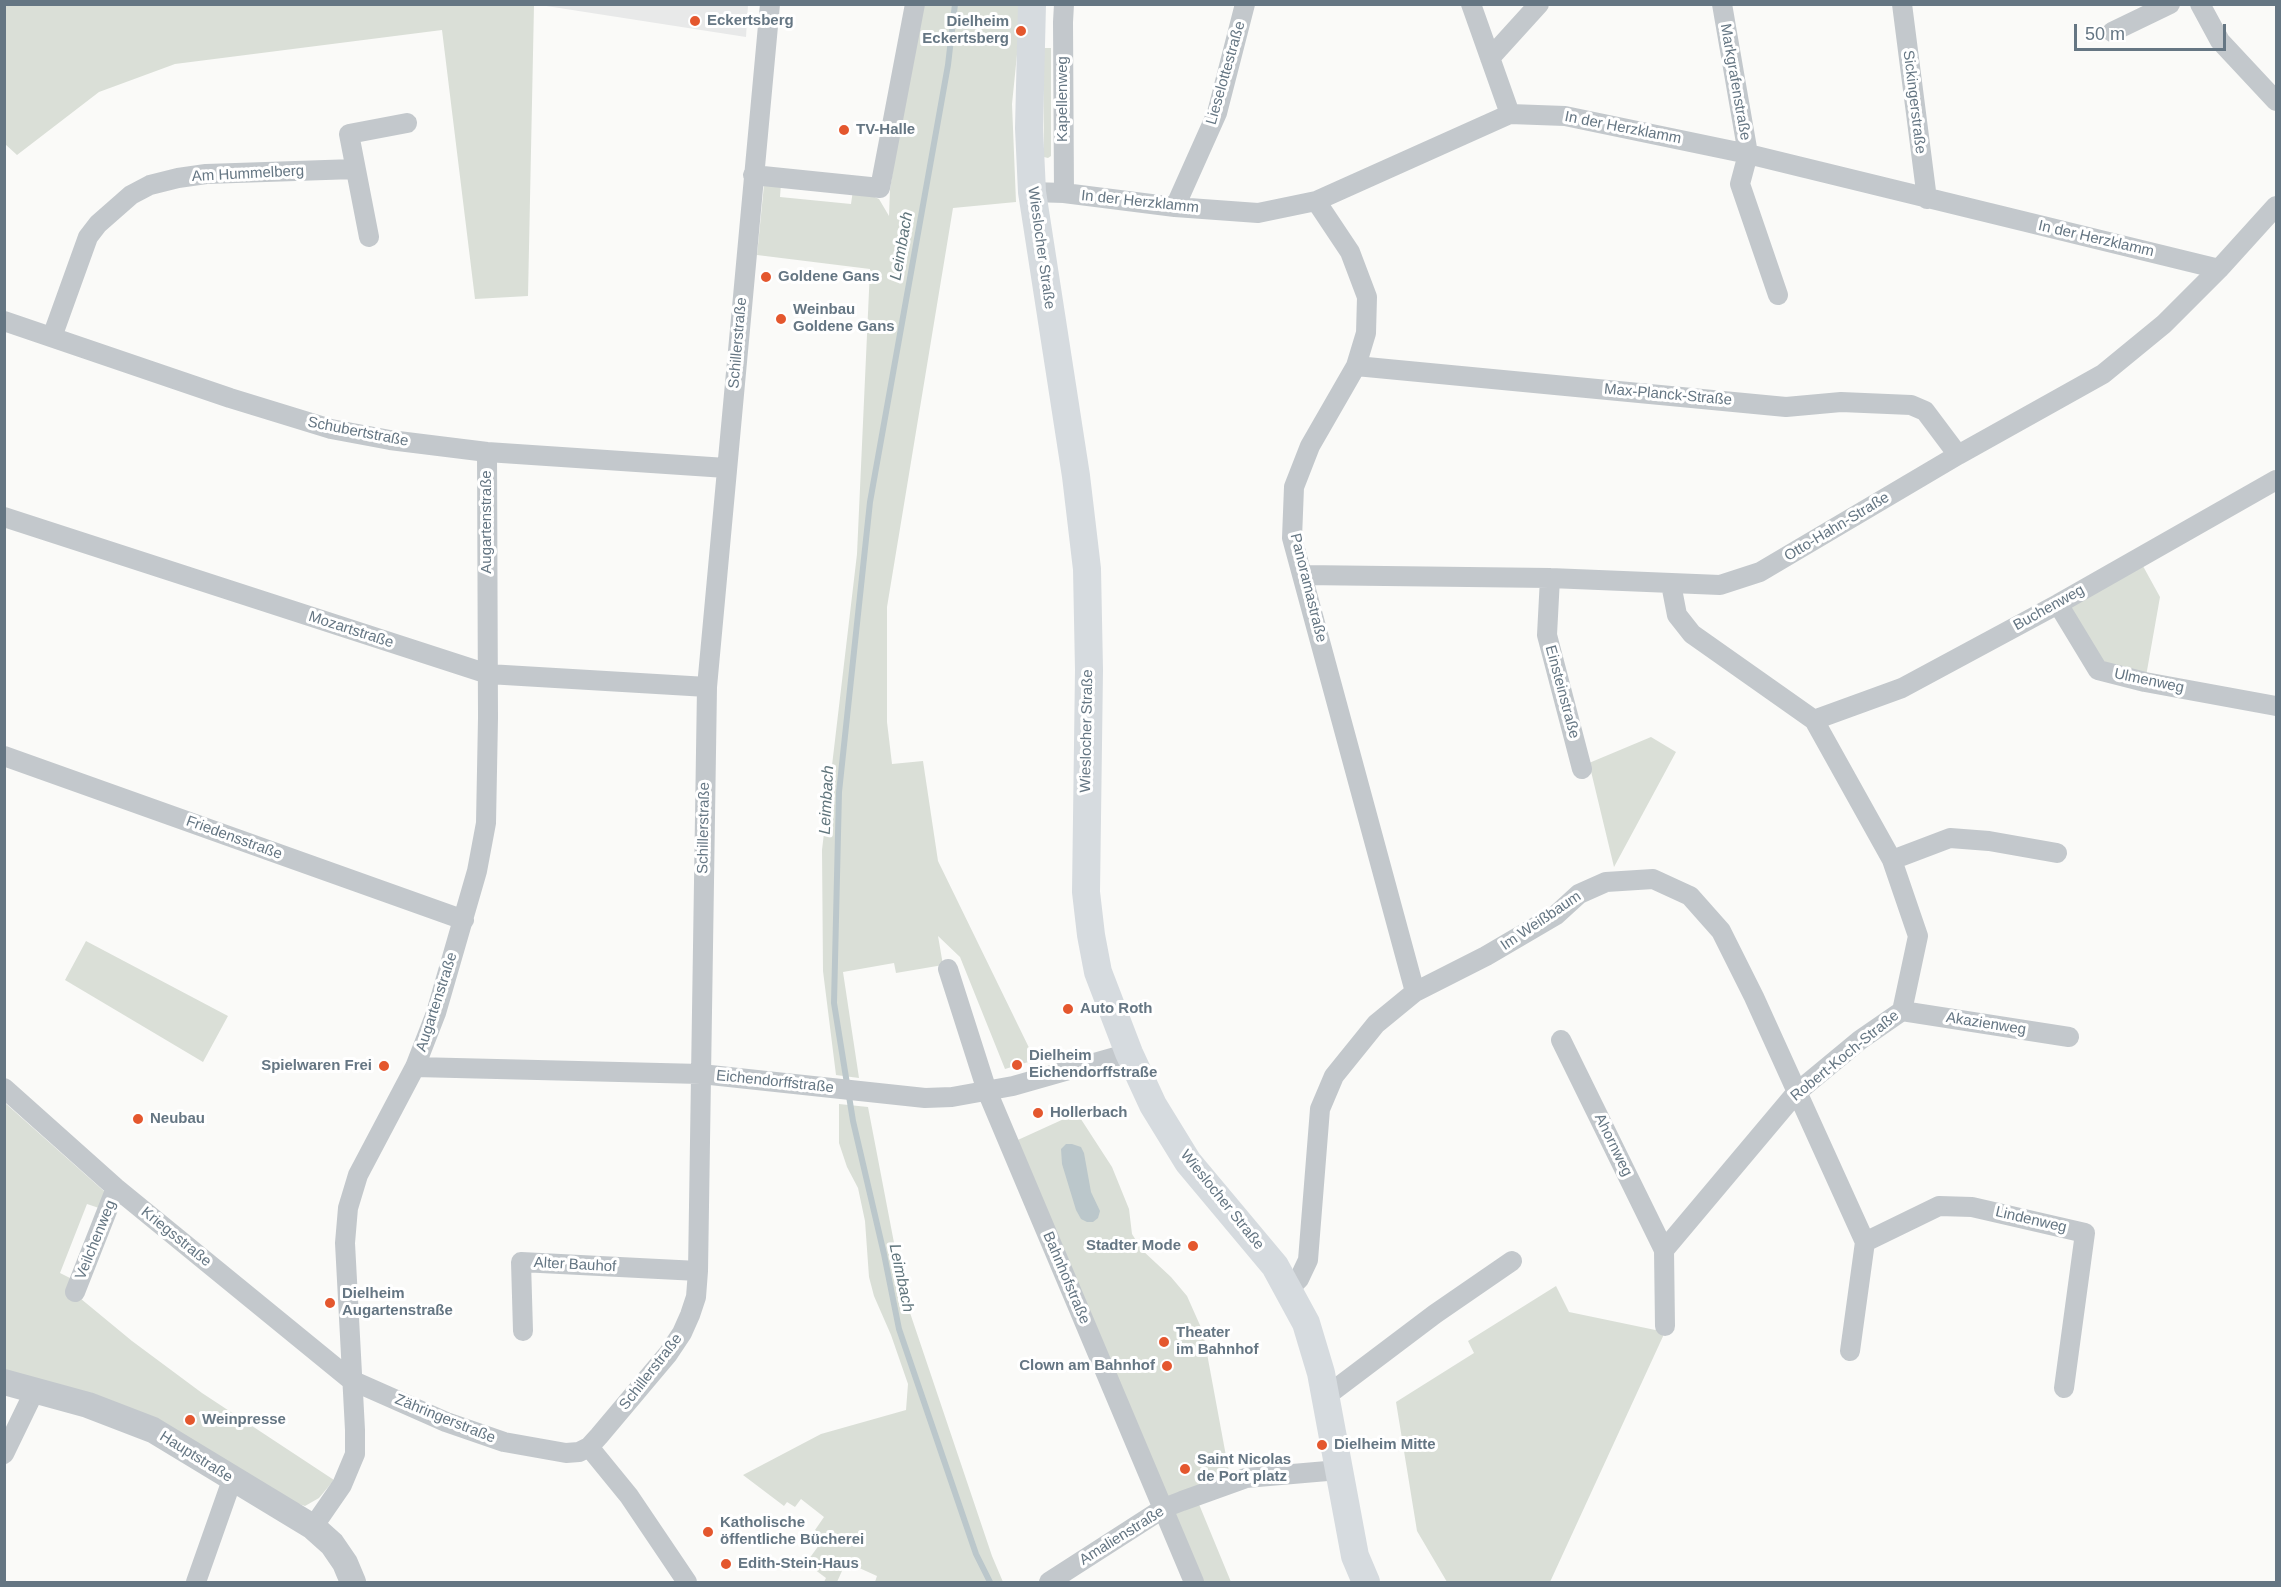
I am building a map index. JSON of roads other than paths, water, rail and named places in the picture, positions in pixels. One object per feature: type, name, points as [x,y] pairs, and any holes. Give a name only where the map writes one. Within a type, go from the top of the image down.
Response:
[{"type":"main road","name":"Wieslocher Straße","points":[[1032,4],[1029,128],[1032,192],[1076,476],[1087,569],[1089,670],[1085,804],[1090,935],[1098,972],[1129,1053],[1153,1105],[1188,1162],[1275,1266],[1306,1323],[1321,1373],[1355,1557],[1366,1582]]},
{"type":"street","name":"Schillerstraße","points":[[589,1447],[654,1371],[682,1333],[696,1297],[707,687],[770,4]]},
{"type":"street","points":[[753,175],[880,188],[915,4]]},
{"type":"street","name":"Kapellenweg","points":[[1064,4],[1064,193]]},
{"type":"street","name":"Lieselottestraße","points":[[1175,207],[1217,113],[1245,4]]},
{"type":"street","points":[[1471,4],[1510,114]]},
{"type":"street","points":[[1490,58],[1539,4]]},
{"type":"street","name":"Markgrafenstraße","points":[[1722,4],[1749,154],[1740,184],[1778,296]]},
{"type":"street","name":"Sickingerstraße","points":[[1902,4],[1926,199]]},
{"type":"street","points":[[2112,32],[2170,4]]},
{"type":"street","points":[[2200,4],[2220,41],[2277,101]]},
{"type":"street","name":"In der Herzklamm","points":[[1032,192],[1064,193],[1175,207],[1258,213],[1316,201],[1510,114],[1565,116],[1749,154],[2219,269]]},
{"type":"street","points":[[369,237],[349,135],[407,123]]},
{"type":"street","name":"Am Hummelberg","points":[[52,337],[88,237],[98,224],[131,195],[150,185],[206,174],[355,169]]},
{"type":"street","name":"Panoramastraße","points":[[1316,201],[1350,252],[1367,297],[1366,333],[1356,366],[1310,446],[1294,487],[1292,538],[1415,992]]},
{"type":"street","name":"Otto-Hahn-Straße","points":[[1303,575],[1550,578],[1720,585],[1760,572],[1958,455],[2103,374],[2164,324],[2277,206]]},
{"type":"street","name":"Schubertstraße","points":[[4,321],[230,398],[331,429],[390,440],[487,452],[726,468]]},
{"type":"street","name":"Max-Planck-Straße","points":[[1356,366],[1786,406],[1841,402],[1911,405],[1925,411],[1958,455]]},
{"type":"street","name":"Augartenstraße","points":[[313,1527],[342,1485],[354,1454],[356,1430],[351,1380],[345,1243],[348,1208],[358,1175],[415,1067],[436,1013],[477,871],[486,823],[487,452]]},
{"type":"street","name":"Buchenweg","points":[[1814,720],[1902,688],[2058,604],[2277,480]]},
{"type":"street","name":"Mozartstraße","points":[[4,517],[488,674],[707,687]]},
{"type":"street","name":"Einsteinstraße","points":[[1550,578],[1547,635],[1582,769]]},
{"type":"street","name":"Robert-Koch-Straße","points":[[1664,1250],[1796,1093],[1860,1040],[1902,1011],[1918,936],[1892,860],[1814,720],[1692,634],[1677,615],[1671,584]]},
{"type":"street","name":"Ulmenweg","points":[[2058,604],[2098,670],[2145,682],[2277,706]]},
{"type":"street","name":"Friedensstraße","points":[[4,756],[464,920]]},
{"type":"street","points":[[1892,860],[1950,838],[1989,841],[2057,853]]},
{"type":"street","name":"Im Weißbaum","points":[[1289,1289],[1299,1279],[1308,1260],[1320,1109],[1334,1076],[1376,1024],[1415,992],[1486,956],[1556,915],[1579,894],[1606,882],[1653,879],[1690,896],[1721,931],[1865,1242]]},
{"type":"street","name":"Bahnhofstraße","points":[[948,969],[987,1091],[1194,1582]]},
{"type":"street","name":"Akazienweg","points":[[1902,1011],[2069,1037]]},
{"type":"street","name":"Ahornweg","points":[[1561,1040],[1664,1250]]},
{"type":"street","name":"Eichendorffstraße","points":[[415,1067],[701,1074],[925,1098],[952,1097],[987,1091],[1129,1053]]},
{"type":"street","name":"Kriegsstraße","points":[[4,1088],[116,1188],[351,1380]]},
{"type":"street","name":"Veilchenweg","points":[[75,1292],[116,1188]]},
{"type":"street","name":"Lindenweg","points":[[1865,1242],[1939,1206],[1972,1207],[2085,1233],[2064,1388]]},
{"type":"street","points":[[1850,1351],[1865,1242]]},
{"type":"street","points":[[1664,1250],[1665,1326]]},
{"type":"street","points":[[1325,1397],[1435,1314],[1512,1261]]},
{"type":"street","name":"Alter Bauhof","points":[[523,1331],[521,1262],[698,1271]]},
{"type":"street","name":"Zähringerstraße","points":[[351,1380],[446,1422],[493,1439],[566,1453],[579,1452],[589,1447]]},
{"type":"street","name":"Hauptstraße","points":[[4,1382],[87,1405],[153,1430],[232,1480],[313,1527],[332,1544],[345,1563],[353,1582]]},
{"type":"street","points":[[4,1454],[35,1390]]},
{"type":"street","points":[[589,1447],[629,1496],[687,1582]]},
{"type":"street","name":"Amalienstraße","points":[[1049,1582],[1164,1508],[1246,1478],[1339,1470]]},
{"type":"street","points":[[196,1582],[232,1480]]},
{"type":"waterway","name":"Leimbach","points":[[955,4],[948,65],[870,502],[839,792],[834,1003],[853,1121],[899,1329],[976,1554],[990,1582]]},
{"type":"place","name":"Eckertsberg","points":[[695,21]]},
{"type":"place","name":"Dielheim Eckertsberg","points":[[1021,31]]},
{"type":"place","name":"TV-Halle","points":[[844,130]]},
{"type":"place","name":"Goldene Gans","points":[[766,277]]},
{"type":"place","name":"Weinbau Goldene Gans","points":[[781,319]]},
{"type":"place","name":"Auto Roth","points":[[1068,1009]]},
{"type":"place","name":"Dielheim Eichendorffstraße","points":[[1017,1065]]},
{"type":"place","name":"Spielwaren Frei","points":[[384,1066]]},
{"type":"place","name":"Hollerbach","points":[[1038,1113]]},
{"type":"place","name":"Neubau","points":[[138,1119]]},
{"type":"place","name":"Stadter Mode","points":[[1193,1246]]},
{"type":"place","name":"Dielheim Augartenstraße","points":[[330,1303]]},
{"type":"place","name":"Theater im Bahnhof","points":[[1164,1342]]},
{"type":"place","name":"Clown am Bahnhof","points":[[1167,1366]]},
{"type":"place","name":"Weinpresse","points":[[190,1420]]},
{"type":"place","name":"Dielheim Mitte","points":[[1322,1445]]},
{"type":"place","name":"Saint Nicolas de Port platz","points":[[1185,1469]]},
{"type":"place","name":"Katholische öffentliche Bücherei","points":[[708,1532]]},
{"type":"place","name":"Edith-Stein-Haus","points":[[726,1564]]}]
